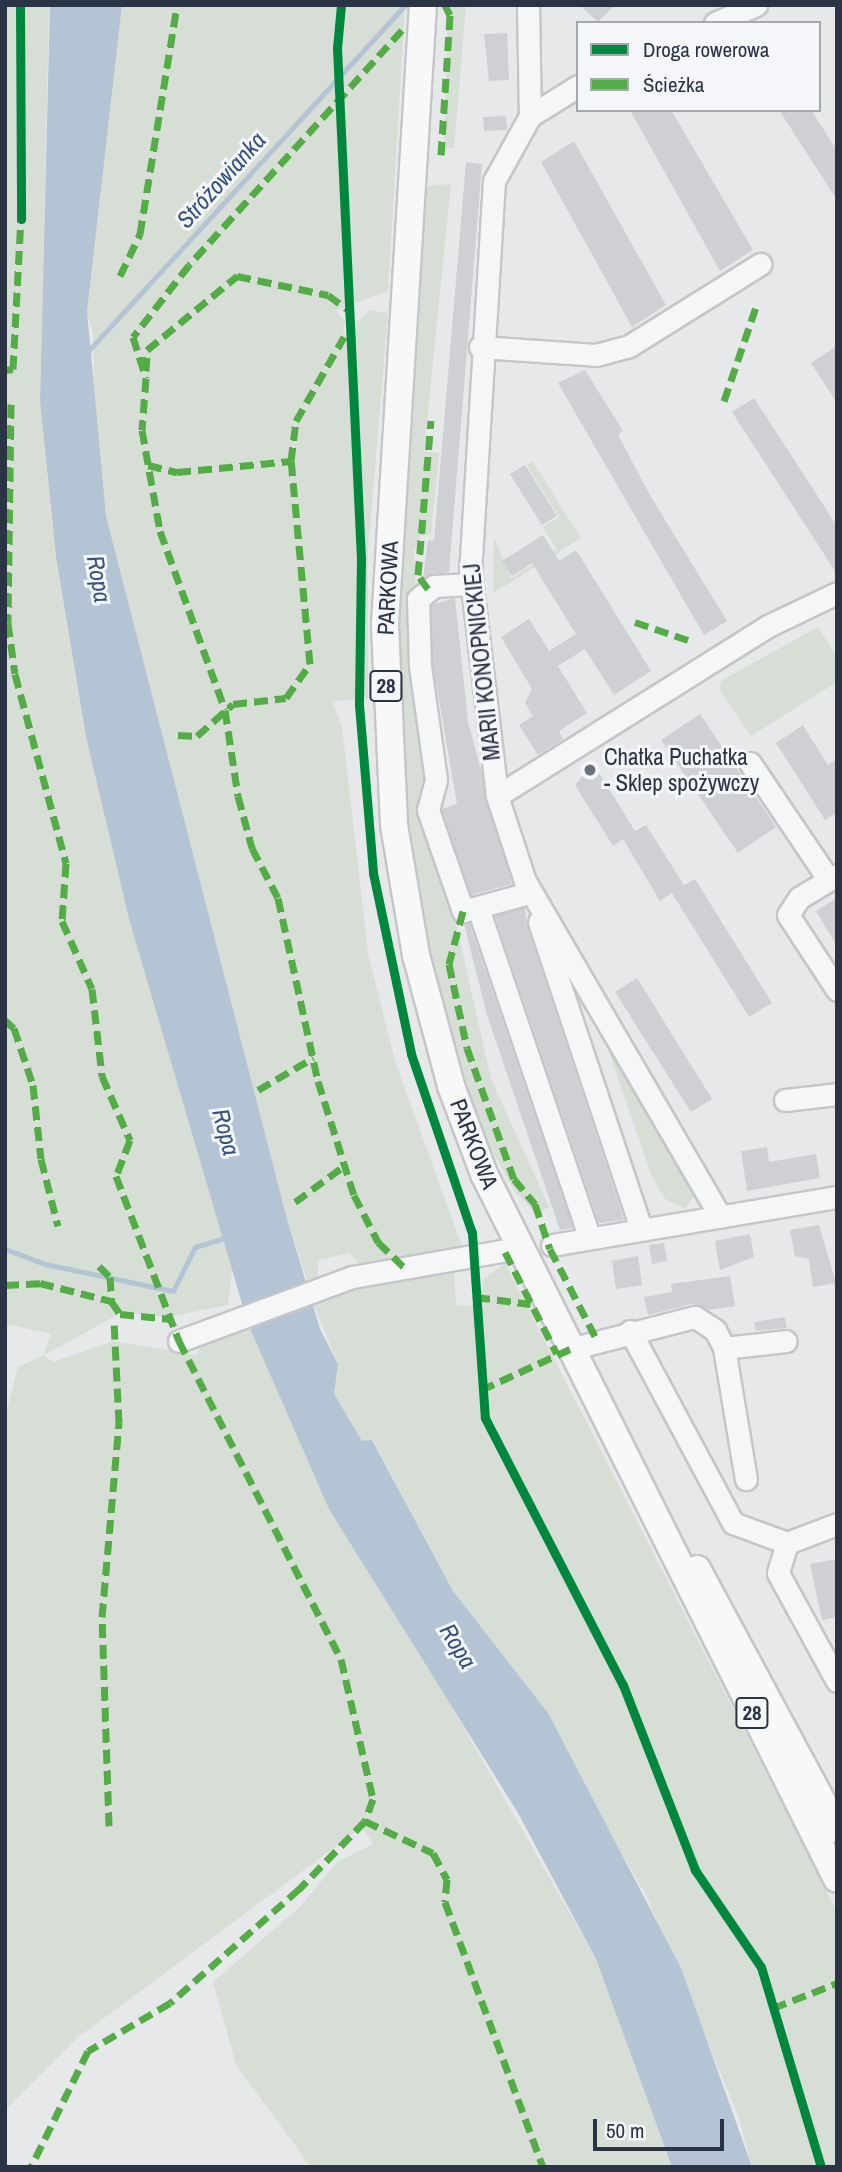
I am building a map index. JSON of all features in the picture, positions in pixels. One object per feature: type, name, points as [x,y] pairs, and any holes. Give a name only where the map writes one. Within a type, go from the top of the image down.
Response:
[{"type":"main road","name":"PARKOWA","points":[[423,5],[385,625],[389,769],[414,943],[437,1033],[484,1174],[549,1313],[837,1879]]},
{"type":"main road","name":"PARKOWA","points":[[549,1313],[753,1667],[836,1828]]},
{"type":"street","points":[[528,5],[530,116]]},
{"type":"street","points":[[720,21],[756,5]]},
{"type":"street","name":"MARII KONOPNICKIEJ","points":[[576,87],[530,116],[494,181],[480,347],[471,584],[496,796],[527,887],[720,1216]]},
{"type":"street","points":[[480,347],[596,355],[629,346],[760,264]]},
{"type":"street","points":[[471,584],[422,592],[419,639],[436,780],[428,810],[456,903],[463,911],[479,911],[527,887],[641,1229]]},
{"type":"street","points":[[496,796],[768,626],[837,593]]},
{"type":"street","points":[[750,763],[833,877],[799,898],[788,915],[837,990]]},
{"type":"street","points":[[479,911],[590,1238]]},
{"type":"street","points":[[785,1100],[837,1094]]},
{"type":"street","points":[[552,1245],[837,1198]]},
{"type":"street","points":[[179,1341],[352,1277],[518,1248]]},
{"type":"street","points":[[570,1349],[630,1331],[695,1317],[715,1330],[724,1348],[746,1479]]},
{"type":"street","points":[[630,1331],[733,1523],[787,1544],[837,1524]]},
{"type":"street","points":[[724,1348],[786,1341]]},
{"type":"street","points":[[787,1544],[778,1573],[837,1681]]},
{"type":"shaded area","points":[[5,5],[49,5],[40,401],[55,552],[86,737],[129,919],[233,1261],[228,1305],[168,1317],[123,1312],[44,1355],[51,1334],[5,1324]]},
{"type":"shaded area","points":[[122,5],[405,5],[388,291],[336,310],[345,321],[343,337],[370,310],[388,313],[368,552],[368,699],[332,701],[342,727],[368,953],[396,1064],[464,1252],[362,1267],[349,1253],[319,1260],[317,1277],[307,1281],[287,1219],[106,516],[96,453],[93,334],[86,309]]},
{"type":"shaded area","points":[[448,5],[466,5],[454,148],[444,148]]},
{"type":"shaded area","points":[[451,184],[424,451],[439,453],[431,534],[420,536],[414,552],[424,783],[437,875],[446,880],[491,1079],[549,1207],[537,1214],[515,1192],[487,1141],[453,1044],[421,909],[404,784],[400,621],[417,302],[427,186]]},
{"type":"shaded area","points":[[533,462],[581,538],[493,593],[494,537],[511,578],[557,549],[543,527],[559,517],[527,465]]},
{"type":"shaded area","points":[[818,627],[837,657],[837,682],[751,736],[719,689],[721,681]]},
{"type":"shaded area","points":[[606,1043],[689,1185],[693,1196],[686,1209],[665,1199],[651,1175]]},
{"type":"shaded area","points":[[505,1263],[837,1912],[837,2167],[752,2167],[738,2115],[647,1897],[566,1757],[548,1713],[453,1591],[373,1440],[362,1441],[334,1394],[338,1364],[311,1299],[330,1299],[367,1281],[454,1272],[456,1305],[479,1306],[484,1279]]},
{"type":"shaded area","points":[[248,1324],[297,1435],[596,1959],[672,2167],[311,2167],[236,2065],[213,1982],[301,1906],[337,1862],[373,1844],[362,1827],[77,2038],[5,2110],[5,1417],[18,1367],[44,1355],[53,1362],[113,1341],[197,1355],[202,1341]]},
{"type":"water","name":"Ropa","points":[[50,5],[122,5],[87,311],[106,516],[287,1219],[320,1329],[338,1364],[334,1394],[362,1441],[372,1440],[453,1591],[548,1713],[681,1968],[752,2167],[672,2167],[596,1959],[518,1813],[329,1509],[248,1324],[129,919],[86,737],[56,557],[40,401]]},
{"type":"building","points":[[580,5],[615,5],[599,21]]},
{"type":"building","points":[[507,33],[509,80],[489,81],[484,34]]},
{"type":"building","points":[[631,112],[672,112],[753,250],[720,271]]},
{"type":"building","points":[[780,112],[812,112],[837,150],[837,200]]},
{"type":"building","points":[[506,116],[507,130],[484,131],[483,117]]},
{"type":"building","points":[[574,141],[666,305],[632,327],[541,162]]},
{"type":"building","points":[[466,162],[482,164],[449,572],[423,578],[428,540],[434,541]]},
{"type":"building","points":[[837,346],[837,403],[811,363]]},
{"type":"building","points":[[585,370],[623,431],[618,435],[651,497],[727,621],[704,635],[558,383]]},
{"type":"building","points":[[754,398],[837,526],[837,574],[732,412]]},
{"type":"building","points":[[525,465],[557,516],[542,525],[510,474]]},
{"type":"building","points":[[543,535],[559,561],[576,550],[651,671],[614,695],[585,649],[558,666],[587,713],[559,731],[563,739],[538,755],[519,725],[533,716],[525,703],[532,689],[501,637],[529,619],[549,651],[576,634],[532,563],[512,576],[502,561]]},
{"type":"building","points":[[455,598],[468,722],[512,884],[471,895],[442,809],[457,804],[433,665],[431,605]]},
{"type":"building","points":[[700,714],[776,827],[738,853],[661,740]]},
{"type":"building","points":[[803,725],[828,765],[837,759],[837,813],[825,820],[776,743]]},
{"type":"building","points":[[593,763],[635,831],[646,825],[684,885],[695,879],[772,1003],[749,1017],[672,893],[660,901],[623,839],[613,846],[575,785]]},
{"type":"building","points":[[837,898],[837,946],[816,911]]},
{"type":"building","points":[[525,908],[527,926],[624,1220],[599,1223],[495,916]]},
{"type":"building","points":[[469,923],[573,1228],[560,1230],[487,1015],[464,924]]},
{"type":"building","points":[[637,978],[712,1099],[691,1112],[615,992]]},
{"type":"building","points":[[767,1147],[769,1162],[816,1154],[820,1178],[747,1191],[741,1151]]},
{"type":"building","points":[[819,1225],[836,1283],[813,1287],[809,1259],[795,1256],[790,1230]]},
{"type":"building","points":[[750,1234],[754,1257],[720,1270],[715,1241]]},
{"type":"building","points":[[664,1243],[667,1261],[652,1264],[649,1245]]},
{"type":"building","points":[[638,1256],[642,1285],[616,1289],[612,1261]]},
{"type":"building","points":[[730,1276],[735,1306],[709,1310],[692,1304],[648,1315],[644,1297],[672,1292],[671,1284]]},
{"type":"building","points":[[785,1317],[787,1328],[756,1331],[754,1322]]},
{"type":"building","points":[[837,1559],[837,1617],[822,1620],[810,1564]]},
{"type":"waterway","name":"Stróżowianka","points":[[88,351],[405,5]]},
{"type":"waterway","points":[[5,1249],[45,1264],[173,1291],[195,1247],[231,1236]]},
{"type":"marked path","points":[[120,276],[140,234],[177,5]]},
{"type":"marked path","points":[[441,155],[450,15],[445,5]]},
{"type":"marked path","points":[[402,30],[189,265],[133,337],[146,378],[142,430],[160,531],[225,710],[238,796],[252,848],[278,898],[318,1081],[354,1195],[378,1242],[405,1268]]},
{"type":"marked path","points":[[6,370],[13,369],[21,215]]},
{"type":"marked path","points":[[146,371],[147,350],[237,276],[328,295],[350,311]]},
{"type":"marked path","points":[[724,401],[757,304]]},
{"type":"marked path","points":[[148,465],[177,472],[291,461],[296,421],[344,337]]},
{"type":"marked path","points":[[11,404],[8,623],[15,674],[66,863],[62,921],[92,989],[102,1076],[130,1140],[116,1176],[179,1341],[341,1659],[373,1799],[365,1821],[299,1889],[170,2003],[88,2051],[31,2167]]},
{"type":"marked path","points":[[428,589],[418,575],[431,421]]},
{"type":"marked path","points":[[178,735],[197,736],[233,704],[286,698],[310,664],[291,461]]},
{"type":"marked path","points":[[635,622],[688,640]]},
{"type":"marked path","points":[[463,911],[449,964],[467,1048],[514,1179],[535,1204],[550,1249],[597,1340]]},
{"type":"marked path","points":[[5,1020],[14,1028],[33,1085],[41,1159],[58,1226]]},
{"type":"marked path","points":[[258,1090],[313,1058]]},
{"type":"marked path","points":[[295,1202],[344,1166]]},
{"type":"marked path","points":[[505,1252],[557,1354]]},
{"type":"marked path","points":[[99,1266],[110,1277],[112,1303]]},
{"type":"marked path","points":[[5,1285],[40,1283],[111,1301],[120,1314],[171,1319]]},
{"type":"marked path","points":[[476,1297],[531,1304]]},
{"type":"marked path","points":[[109,1826],[102,1617],[119,1423],[114,1322]]},
{"type":"marked path","points":[[481,1390],[570,1349]]},
{"type":"marked path","points":[[365,1821],[433,1853],[447,1879],[445,1902],[543,2167]]},
{"type":"marked path","points":[[773,2008],[837,1983]]},
{"type":"cycle path","points":[[20,5],[21,219]]},
{"type":"cycle path","points":[[341,5],[337,48],[361,558],[359,705],[373,873],[411,1054],[472,1233],[485,1418],[623,1685],[695,1870],[761,1967],[821,2167]]},
{"type":"place","name":"Chatka Puchatka - Sklep spożywczy","points":[[590,770]]}]
